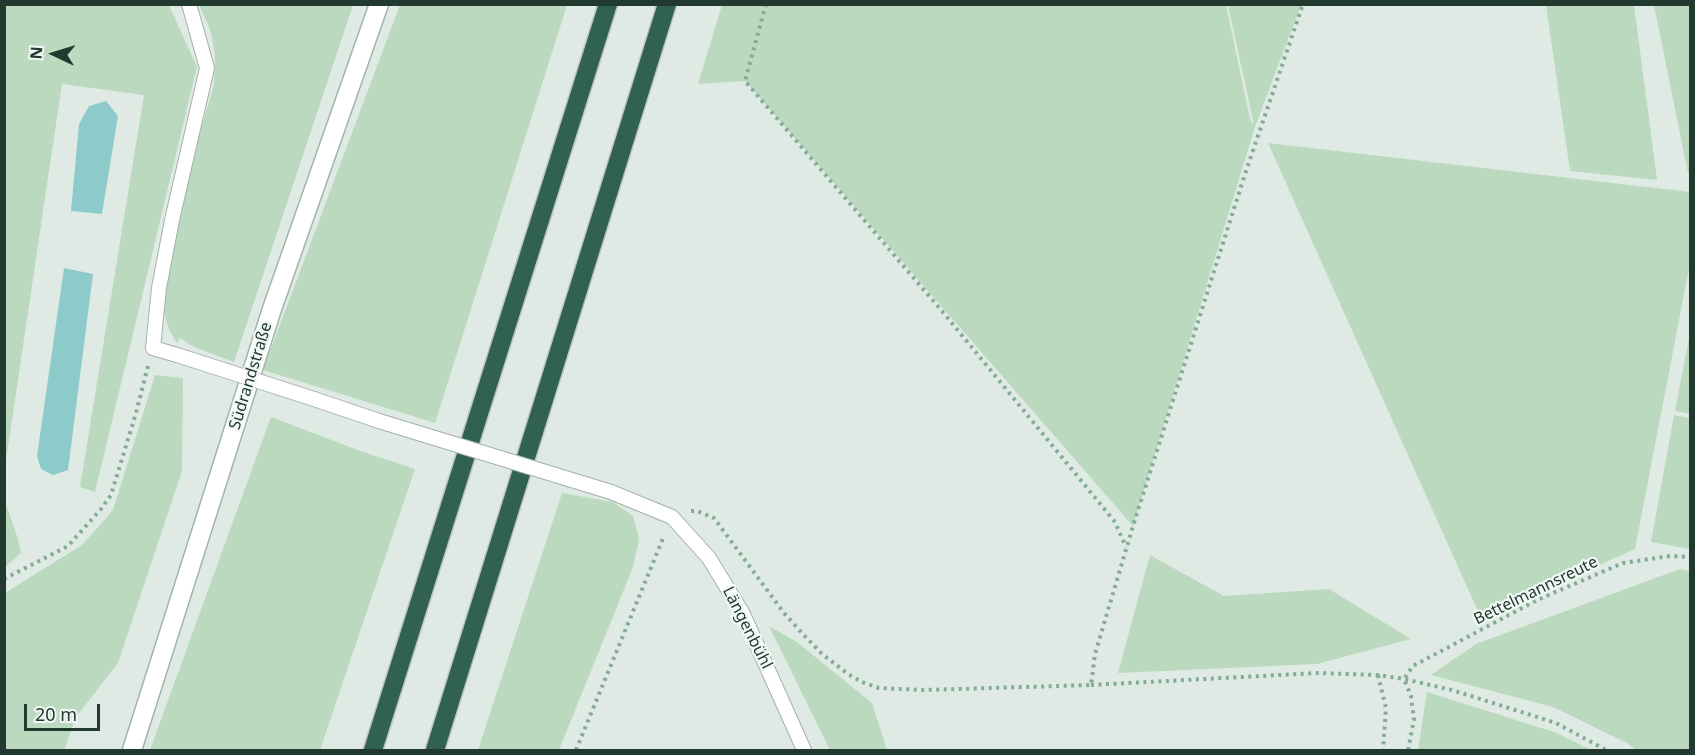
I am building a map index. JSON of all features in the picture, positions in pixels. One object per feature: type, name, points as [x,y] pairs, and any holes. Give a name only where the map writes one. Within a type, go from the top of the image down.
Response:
[{"type":"highway","points":[[374,750],[608,4]]},
{"type":"highway","points":[[435,750],[667,4]]},
{"type":"main road","name":"Südrandstraße","points":[[132,750],[272,309],[379,4]]},
{"type":"lane","points":[[189,4],[207,68],[171,220],[159,288],[153,348],[379,421],[611,492],[672,517]]},
{"type":"lane","name":"Längenbühl","points":[[672,517],[709,558],[743,614],[804,750]]},
{"type":"path","points":[[766,4],[745,81],[942,312],[1108,513],[1115,522],[1126,547]]},
{"type":"path","points":[[1091,685],[1095,654],[1126,547],[1181,372],[1303,4]]},
{"type":"path","points":[[4,579],[68,546],[111,495],[153,348]]},
{"type":"path","points":[[576,750],[672,517],[684,512],[697,511],[714,518],[777,604],[822,654],[848,674],[879,688],[924,690],[1091,685],[1318,673],[1378,675],[1452,690],[1556,723],[1606,750]]},
{"type":"path","name":"Bettelmannsreute","points":[[1404,679],[1413,666],[1537,600],[1623,563],[1670,556],[1690,557]]},
{"type":"path","points":[[1378,675],[1386,708],[1383,750]]},
{"type":"path","points":[[1404,679],[1411,696],[1414,720],[1408,750]]},
{"type":"green space","points":[[4,5],[169,5],[197,67],[95,492],[80,487],[144,95],[62,84],[5,467]]},
{"type":"green space","points":[[199,5],[353,5],[234,362],[194,347],[180,338],[177,343],[169,330],[164,312],[167,279],[183,189],[214,85],[215,53],[210,29]]},
{"type":"green space","points":[[400,5],[567,5],[435,423],[263,370]]},
{"type":"green space","points":[[722,5],[1226,5],[1250,119],[1254,125],[1228,5],[1301,5],[1255,127],[1133,526],[745,81],[698,84]]},
{"type":"green space","points":[[1546,5],[1634,5],[1657,180],[1570,171]]},
{"type":"green space","points":[[1654,5],[1690,5],[1690,173],[1688,173]]},
{"type":"green space","points":[[1268,143],[1690,192],[1690,263],[1635,549],[1481,618]]},
{"type":"green space","points":[[1690,333],[1690,414],[1675,411]]},
{"type":"green space","points":[[155,375],[183,378],[182,471],[118,663],[76,717],[64,750],[5,750],[5,593],[82,545],[113,510]]},
{"type":"green space","points":[[1674,415],[1690,418],[1690,549],[1651,542]]},
{"type":"green space","points":[[271,417],[415,469],[320,750],[150,750]]},
{"type":"green space","points":[[562,493],[613,502],[633,516],[639,539],[633,567],[559,750],[478,750]]},
{"type":"green space","points":[[5,502],[21,553],[5,567]]},
{"type":"green space","points":[[1150,555],[1224,596],[1329,589],[1411,639],[1317,664],[1118,673]]},
{"type":"green space","points":[[1680,569],[1690,571],[1690,750],[1636,750],[1627,743],[1553,707],[1431,675],[1476,644]]},
{"type":"green space","points":[[769,626],[797,642],[872,703],[887,750],[830,750]]},
{"type":"green space","points":[[1427,692],[1557,733],[1591,750],[1418,750]]},
{"type":"water","points":[[106,101],[118,116],[102,214],[71,211],[79,124],[89,106]]},
{"type":"water","points":[[64,268],[93,274],[68,470],[53,475],[41,469],[37,456]]}]
